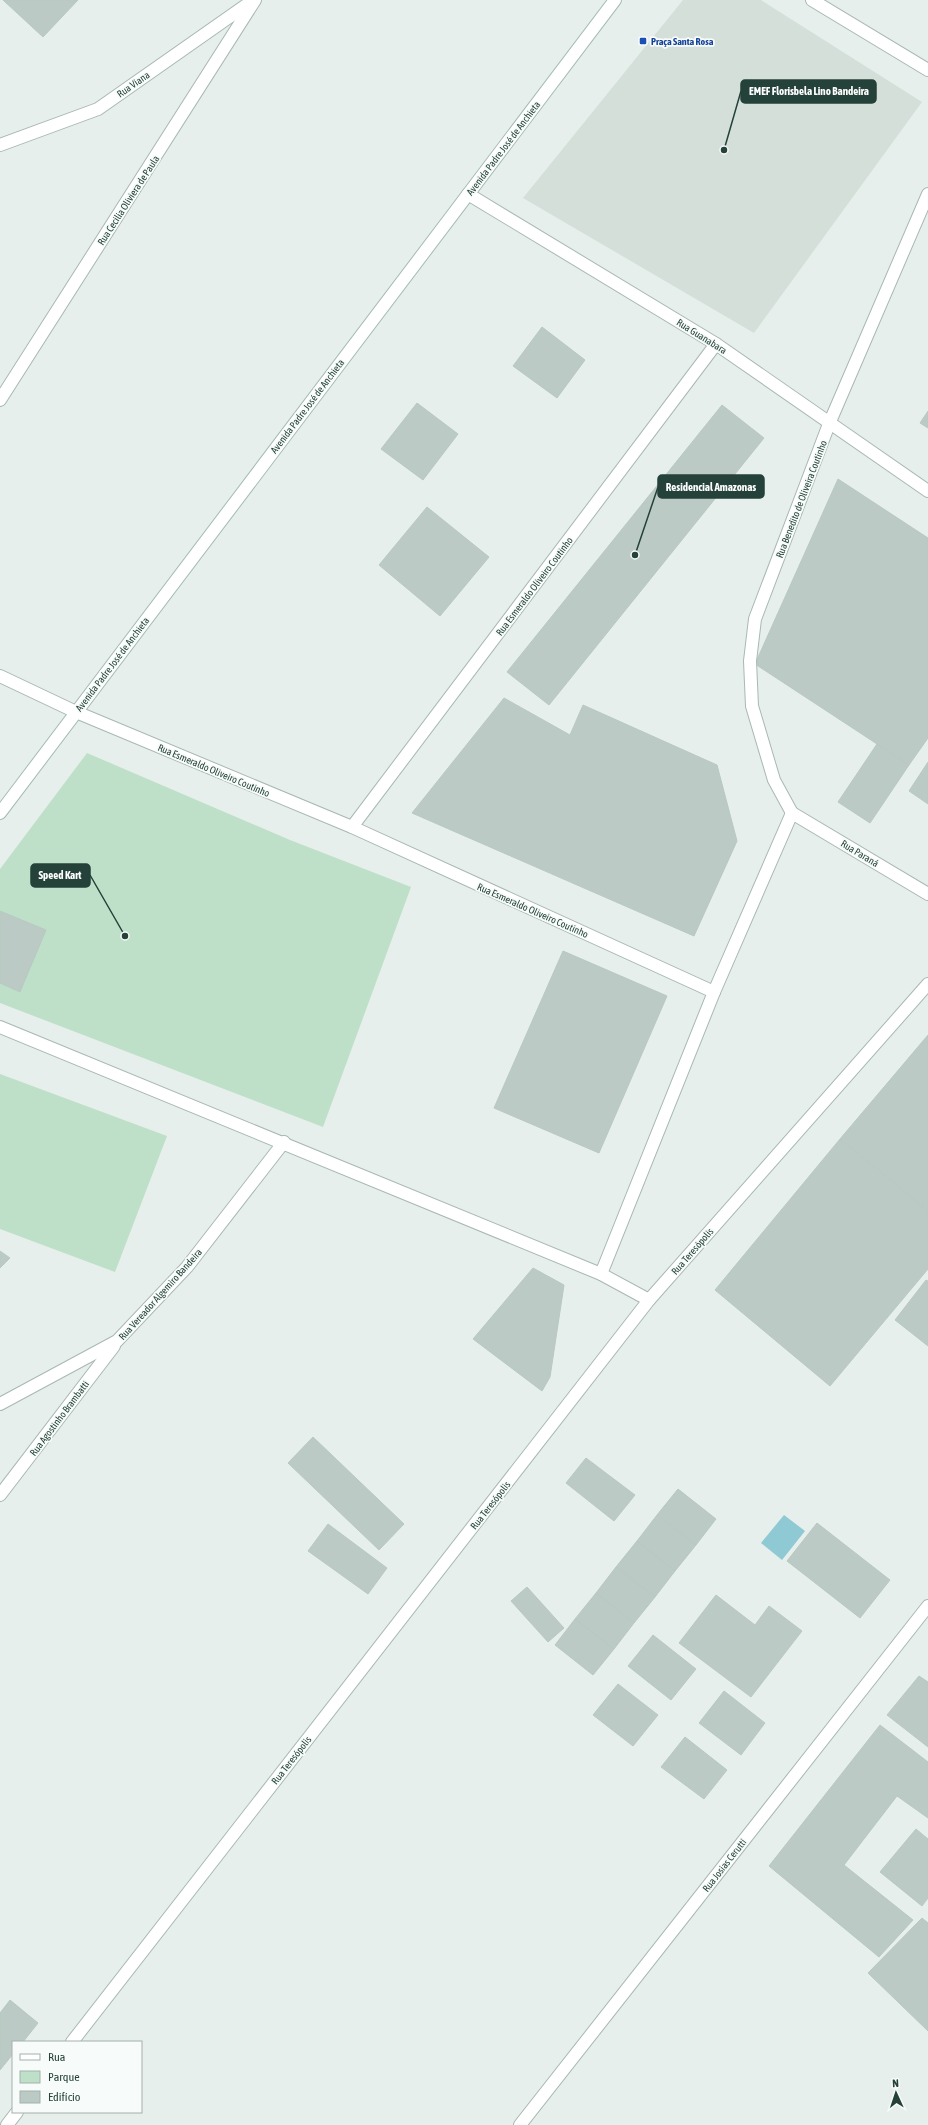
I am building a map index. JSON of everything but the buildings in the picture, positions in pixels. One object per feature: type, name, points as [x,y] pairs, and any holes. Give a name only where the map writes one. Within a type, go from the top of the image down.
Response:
[{"type":"street","name":"Rua Viana","points":[[0,145],[98,109],[254,0]]},
{"type":"street","name":"Rua Cecilia Oliviera de Paula","points":[[0,400],[254,0]]},
{"type":"street","name":"Avenida Padre José de Anchieta","points":[[0,813],[615,0]]},
{"type":"street","points":[[812,0],[928,70]]},
{"type":"street","name":"Rua Guanabara","points":[[468,194],[716,344],[829,424],[928,491]]},
{"type":"street","name":"Rua Benedito de Oliveira Coutinho","points":[[792,813],[774,780],[752,706],[750,661],[755,619],[829,424],[928,194]]},
{"type":"street","name":"Rua Esmeraldo Oliveiro Coutinho","points":[[352,827],[716,344]]},
{"type":"street","name":"Rua Esmeraldo Oliveiro Coutinho","points":[[0,676],[76,712],[352,827],[714,992]]},
{"type":"street","points":[[601,1274],[714,992],[792,813]]},
{"type":"street","name":"Rua Paraná","points":[[792,813],[928,894]]},
{"type":"street","name":"Rua Teresópolis","points":[[73,2041],[649,1300],[928,984]]},
{"type":"street","points":[[0,1027],[284,1142],[601,1274],[649,1300]]},
{"type":"street","name":"Rua Vereador Algemiro Bandeira","points":[[0,1404],[117,1341],[186,1267],[284,1142]]},
{"type":"street","name":"Rua Agostinho Brambatti","points":[[0,1495],[117,1341]]},
{"type":"street","name":"Rua Josias Cerutti","points":[[520,2125],[928,1606]]},
{"type":"street","points":[[7,2125],[16,2113]]},
{"type":"shaded area","points":[[683,0],[761,0],[922,102],[754,333],[523,198]]},
{"type":"green space","points":[[87,753],[290,840],[411,887],[323,1127],[0,1003],[0,869]]},
{"type":"green space","points":[[0,1074],[167,1136],[115,1272],[0,1229]]},
{"type":"water","points":[[784,1515],[805,1531],[782,1560],[761,1543]]},
{"type":"place","name":"Praça Santa Rosa","points":[[643,41]]},
{"type":"place","name":"EMEF Florisbela Lino Bandeira","points":[[724,150]]},
{"type":"place","name":"Residencial Amazonas","points":[[635,555]]},
{"type":"place","name":"Speed Kart","points":[[125,936]]}]
